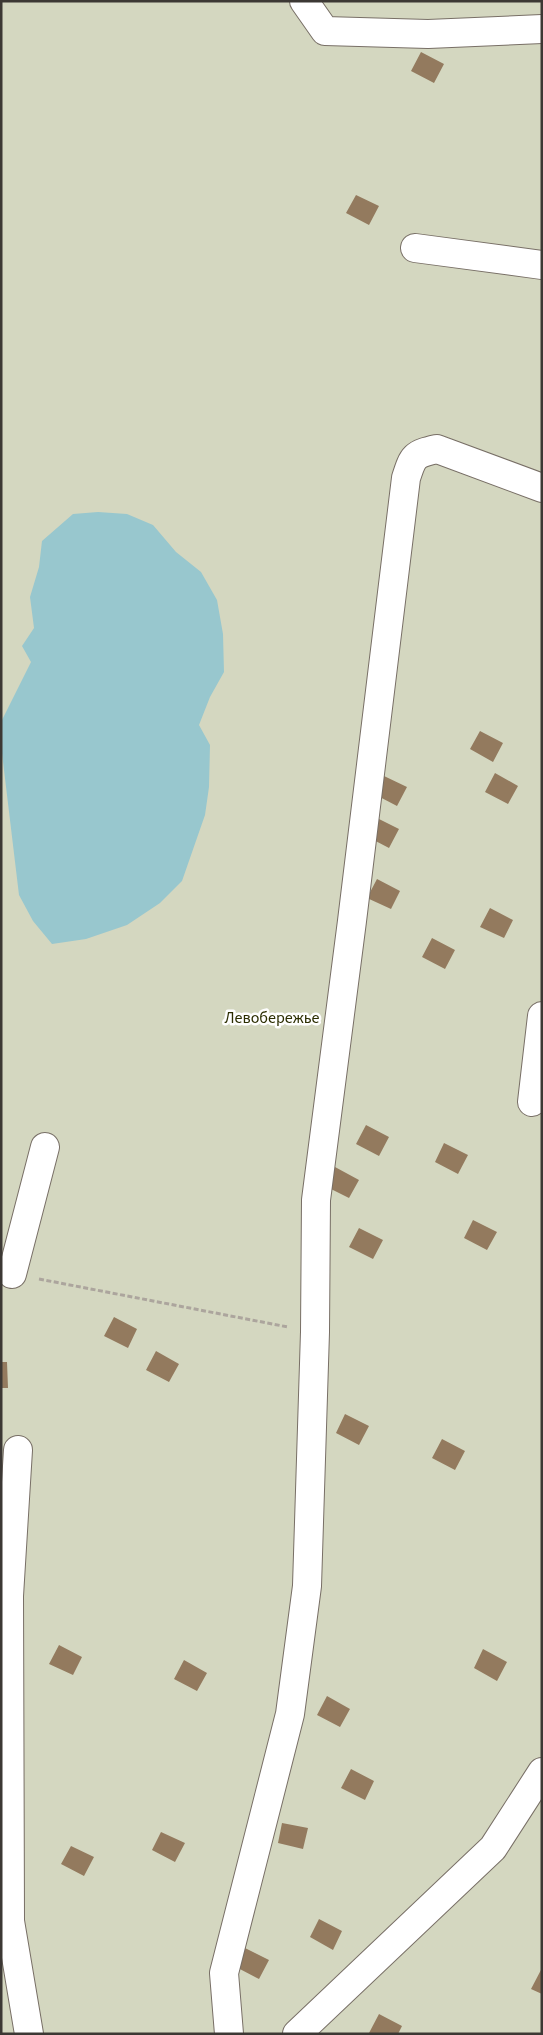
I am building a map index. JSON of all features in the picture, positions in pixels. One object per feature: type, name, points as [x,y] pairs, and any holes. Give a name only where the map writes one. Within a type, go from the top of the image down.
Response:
[{"type":"street","points":[[304,1],[325,31],[428,34],[542,29]]},
{"type":"street","points":[[415,248],[542,265]]},
{"type":"street","points":[[229,2034],[224,1973],[290,1714],[307,1586],[315,1332],[316,1200],[406,478],[412,461],[420,452],[437,449],[542,488]]},
{"type":"street","points":[[532,1102],[542,1016]]},
{"type":"street","points":[[12,1274],[45,1147]]},
{"type":"street","points":[[18,1450],[5,1596],[10,1921],[29,2034]]},
{"type":"street","points":[[297,2034],[493,1848],[542,1772]]},
{"type":"path","points":[[12,1274],[315,1332]]},
{"type":"green space","name":"Левобережье","points":[[1,1],[542,1],[542,2034],[1,2034]]},
{"type":"water","points":[[98,512],[127,514],[153,525],[176,552],[201,572],[217,600],[223,634],[224,672],[210,697],[199,725],[210,745],[209,787],[205,815],[182,881],[160,903],[127,925],[86,939],[52,944],[33,921],[19,895],[1,745],[1,722],[31,662],[22,646],[34,628],[30,597],[39,567],[42,541],[73,514]]},
{"type":"building","points":[[421,52],[444,64],[434,83],[411,71]]},
{"type":"building","points":[[356,195],[379,206],[369,225],[346,213]]},
{"type":"building","points":[[480,731],[503,743],[493,762],[470,749]]},
{"type":"building","points":[[495,773],[518,786],[508,804],[485,792]]},
{"type":"building","points":[[384,776],[407,787],[397,806],[374,794]]},
{"type":"building","points":[[375,817],[399,829],[389,848],[366,836]]},
{"type":"building","points":[[377,879],[400,891],[391,909],[367,898]]},
{"type":"building","points":[[490,908],[513,920],[504,938],[480,927]]},
{"type":"building","points":[[432,938],[455,950],[445,969],[422,957]]},
{"type":"building","points":[[366,1125],[389,1137],[379,1156],[356,1144]]},
{"type":"building","points":[[444,1143],[468,1155],[458,1174],[435,1162]]},
{"type":"building","points":[[335,1167],[359,1180],[349,1198],[325,1186]]},
{"type":"building","points":[[473,1220],[497,1232],[487,1250],[464,1238]]},
{"type":"building","points":[[359,1228],[383,1240],[373,1259],[349,1247]]},
{"type":"building","points":[[114,1317],[137,1329],[128,1348],[104,1336]]},
{"type":"building","points":[[156,1351],[179,1364],[169,1382],[146,1370]]},
{"type":"building","points":[[1,1362],[7,1362],[8,1388],[1,1388]]},
{"type":"building","points":[[345,1414],[369,1426],[359,1445],[336,1433]]},
{"type":"building","points":[[442,1439],[465,1451],[455,1470],[432,1458]]},
{"type":"building","points":[[59,1645],[82,1657],[73,1675],[49,1664]]},
{"type":"building","points":[[483,1649],[507,1662],[497,1681],[474,1668]]},
{"type":"building","points":[[184,1660],[207,1673],[197,1691],[174,1679]]},
{"type":"building","points":[[327,1696],[350,1709],[340,1727],[317,1715]]},
{"type":"building","points":[[351,1769],[374,1781],[365,1800],[341,1788]]},
{"type":"building","points":[[282,1823],[308,1828],[303,1849],[278,1843]]},
{"type":"building","points":[[161,1832],[185,1843],[175,1862],[152,1850]]},
{"type":"building","points":[[71,1846],[94,1857],[84,1876],[61,1864]]},
{"type":"building","points":[[319,1919],[342,1931],[333,1950],[310,1937]]},
{"type":"building","points":[[245,1948],[269,1960],[259,1979],[236,1967]]},
{"type":"building","points":[[542,1968],[542,1994],[531,1989]]},
{"type":"building","points":[[379,2014],[402,2026],[398,2034],[369,2033]]}]
